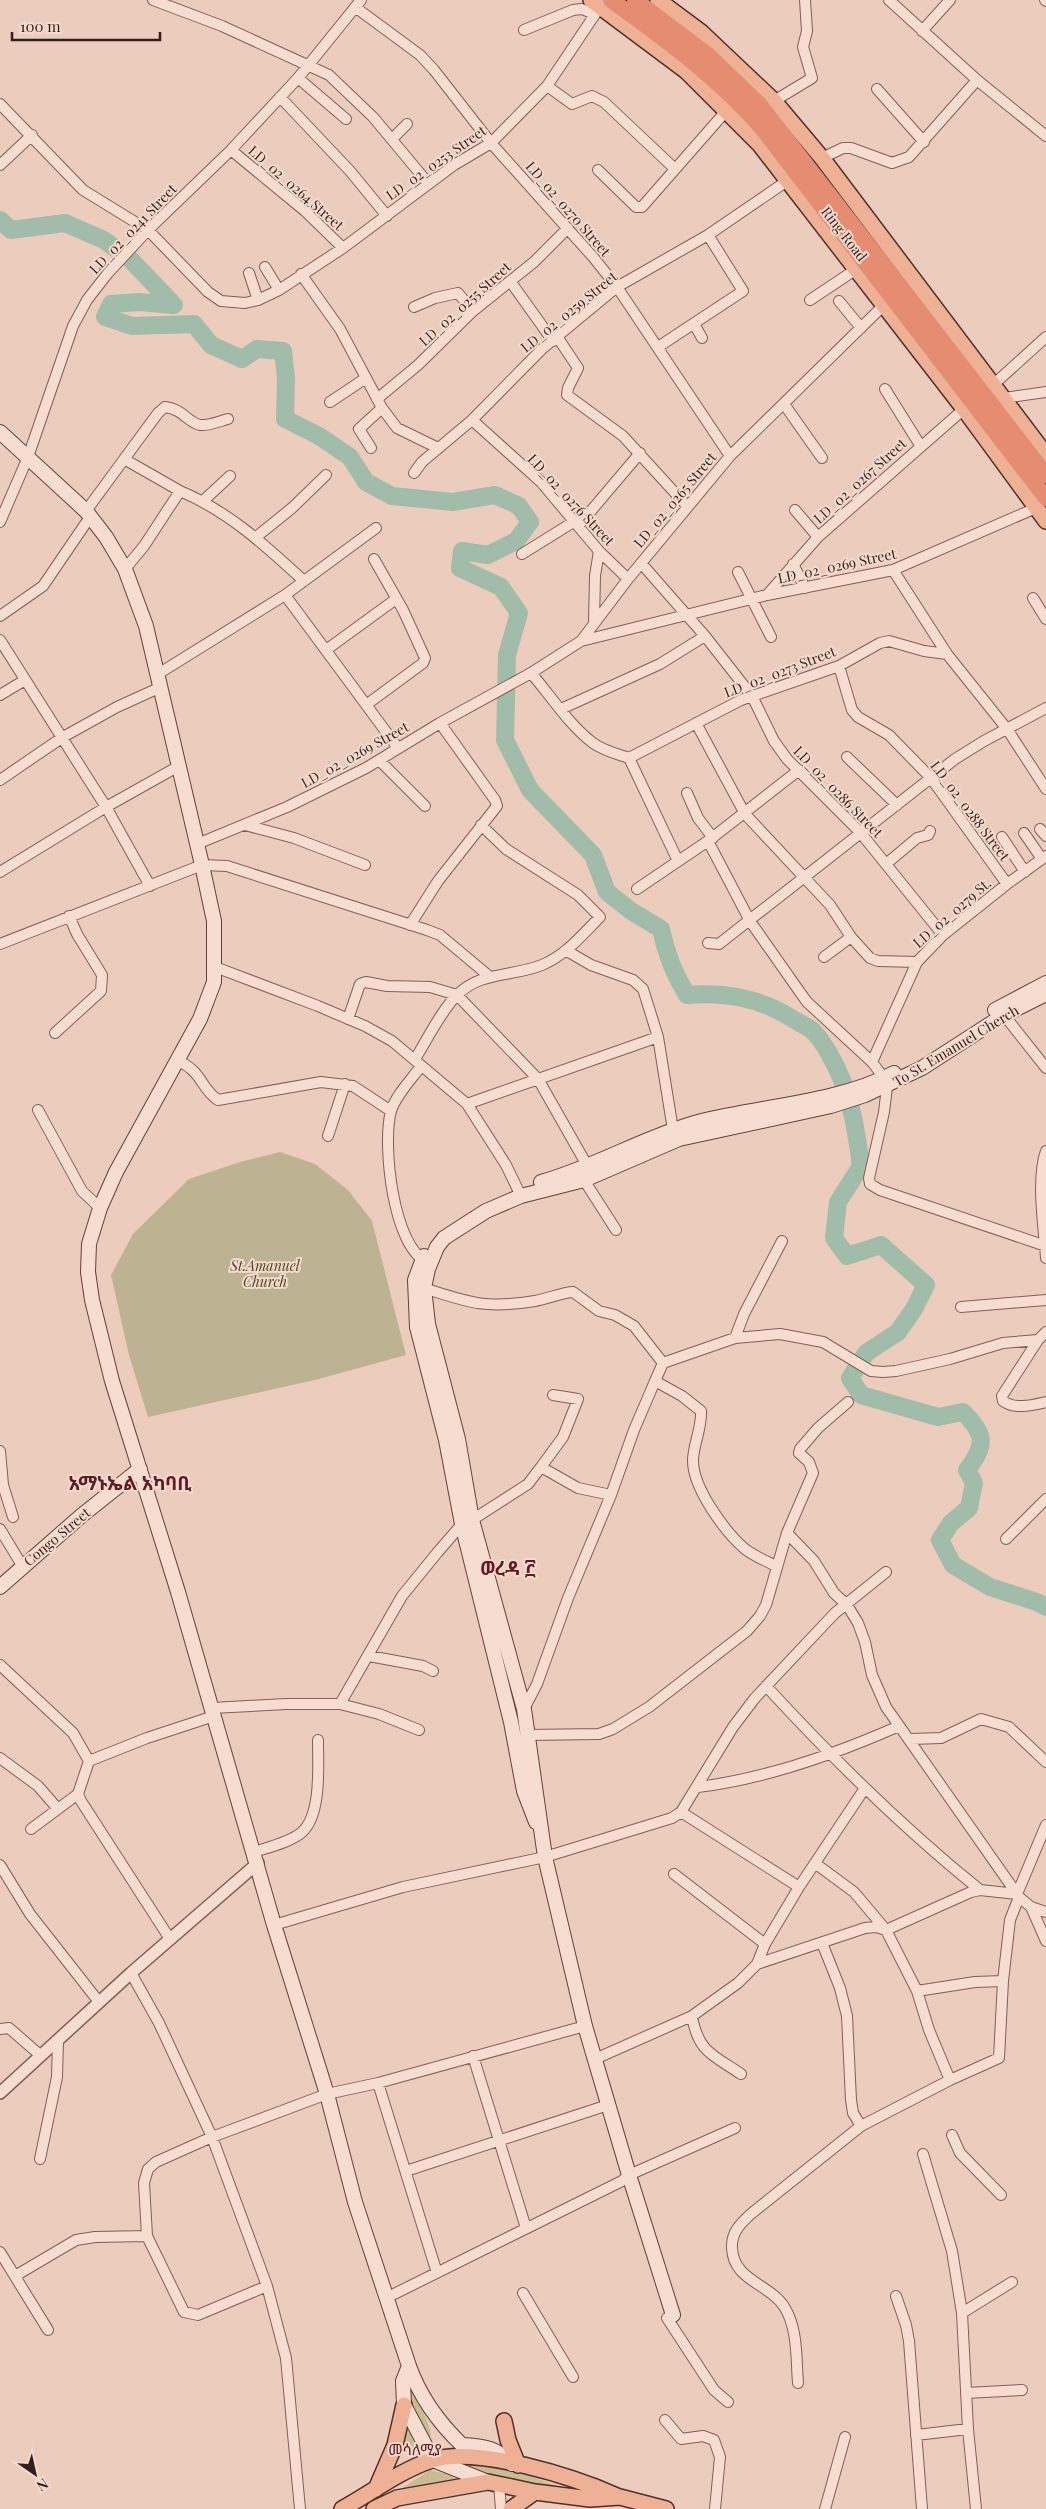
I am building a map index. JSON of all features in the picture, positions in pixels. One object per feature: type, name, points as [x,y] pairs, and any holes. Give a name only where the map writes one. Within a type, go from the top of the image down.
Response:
[{"type":"highway","name":"Ring Road","points":[[635,0],[709,56],[764,110],[1046,475]]},
{"type":"highway","name":"Ring Road","points":[[599,5],[666,40],[718,82],[762,128],[1041,503]]},
{"type":"main road","points":[[658,0],[701,32],[774,101],[822,158],[1046,455]]},
{"type":"main road","points":[[599,5],[686,71],[760,145],[883,306],[1041,503],[1046,521]]},
{"type":"main road","points":[[0,432],[88,514],[106,536],[125,569],[142,611],[214,921],[214,982],[200,1019],[116,1172],[100,1208],[89,1244],[88,1272],[92,1300],[112,1381],[213,1712],[274,1925],[327,2094],[355,2202],[409,2366],[416,2384],[436,2416],[462,2445],[488,2447],[504,2455],[515,2465]]},
{"type":"main road","name":"To St. Emanuel Cherch","points":[[886,1082],[1000,1006],[1046,983]]},
{"type":"main road","name":"To St. Emanuel Cherch","points":[[829,1100],[862,1091],[922,1068],[1004,1015],[1046,994]]},
{"type":"main road","points":[[586,1174],[673,1130],[698,1122],[829,1100]]},
{"type":"main road","points":[[670,2316],[625,2178],[583,2027],[543,1857],[528,1806],[467,1522],[417,1327],[415,1280],[437,1247],[458,1228],[519,1193],[586,1174],[679,1139],[829,1100]]},
{"type":"main road","points":[[426,1261],[424,1288],[428,1324],[458,1439],[467,1522],[524,1709],[538,1805],[543,1857]]},
{"type":"main road","name":"Congo Street","points":[[0,1587],[81,1516],[140,1470]]},
{"type":"main road","points":[[528,1806],[539,1828]]},
{"type":"main road","points":[[583,2027],[595,2059],[605,2106]]},
{"type":"main road","points":[[376,2490],[395,2445],[404,2405],[403,2381],[409,2366]]},
{"type":"main road","points":[[404,2405],[433,2460],[493,2483],[535,2492],[590,2499],[620,2497]]},
{"type":"main road","points":[[504,2421],[515,2465]]},
{"type":"main road","points":[[342,2509],[433,2460],[459,2455],[515,2465],[589,2484],[620,2497],[666,2509]]},
{"type":"main road","points":[[377,2507],[433,2460]]},
{"type":"main road","points":[[377,2507],[397,2498],[493,2483]]},
{"type":"main road","points":[[510,2509],[535,2492]]},
{"type":"street","points":[[153,0],[222,26],[329,74],[373,117],[428,183]]},
{"type":"street","points":[[774,101],[812,78],[803,47],[807,31],[805,0]]},
{"type":"street","points":[[889,0],[977,80],[1045,132]]},
{"type":"street","points":[[922,31],[950,0]]},
{"type":"street","name":"LD_02_0241 Street","points":[[0,522],[28,457],[73,326],[87,300],[108,272],[230,150],[298,78],[358,4]]},
{"type":"street","name":"LD_02_0270 Street","points":[[358,4],[430,65],[491,143],[568,228],[617,287],[730,456]]},
{"type":"street","points":[[524,30],[573,10],[599,5]]},
{"type":"street","name":"LD_02_0253 Street","points":[[0,104],[15,122],[32,135],[56,164],[83,190],[148,230],[208,292],[221,301],[244,303],[258,300],[279,290],[343,248],[428,183],[491,143],[547,86],[599,5]]},
{"type":"street","points":[[298,78],[346,119]]},
{"type":"street","points":[[822,158],[837,150],[851,148],[892,163],[909,157],[977,80]]},
{"type":"street","points":[[547,86],[572,104],[592,96],[604,102],[675,169]]},
{"type":"street","points":[[877,89],[924,142]]},
{"type":"street","points":[[280,97],[344,164],[386,216]]},
{"type":"street","points":[[598,170],[639,208],[647,203],[727,110]]},
{"type":"street","points":[[392,139],[407,124]]},
{"type":"street","points":[[0,165],[32,135]]},
{"type":"street","name":"LD_02_0264 Street","points":[[230,150],[305,210],[343,248]]},
{"type":"street","name":"LD_02_0259 Street","points":[[414,473],[422,462],[472,420],[510,380],[617,287],[708,235],[787,181]]},
{"type":"street","name":"LD_02_0255 Street","points":[[371,448],[359,430],[380,403],[474,311],[568,228]]},
{"type":"street","points":[[658,347],[743,291],[708,235]]},
{"type":"street","points":[[265,268],[279,290]]},
{"type":"street","points":[[810,300],[856,270]]},
{"type":"street","points":[[249,273],[258,300]]},
{"type":"street","points":[[302,274],[340,329],[380,403],[397,428],[438,448]]},
{"type":"street","points":[[510,281],[578,368],[568,388],[567,395],[623,436],[687,506]]},
{"type":"street","points":[[414,307],[434,298],[458,293],[474,311]]},
{"type":"street","points":[[839,301],[861,328]]},
{"type":"street","name":"LD_02_0265 Street","points":[[581,640],[594,621],[687,506],[730,456],[883,306]]},
{"type":"street","points":[[694,324],[702,338]]},
{"type":"street","points":[[993,385],[1046,337]]},
{"type":"street","points":[[330,402],[366,378]]},
{"type":"street","name":"LD_02_0267 Street","points":[[885,389],[920,445]]},
{"type":"street","points":[[1004,398],[1046,392]]},
{"type":"street","points":[[784,404],[822,458]]},
{"type":"street","points":[[0,616],[43,586],[124,459],[158,413],[165,408],[176,408],[195,423],[201,425],[228,419]]},
{"type":"street","name":"LD_02_0267 Street","points":[[767,595],[818,537],[920,445],[964,409]]},
{"type":"street","name":"LD_02_0276 Street","points":[[472,420],[541,482],[599,551],[628,579]]},
{"type":"street","points":[[522,554],[577,523],[640,453]]},
{"type":"street","points":[[124,459],[180,491],[203,501],[256,537],[304,581]]},
{"type":"street","points":[[256,537],[292,508],[326,474]]},
{"type":"street","points":[[203,501],[230,476]]},
{"type":"street","points":[[125,569],[144,546],[180,491]]},
{"type":"street","name":"LD_02_0269 Street","points":[[197,844],[246,825],[318,792],[379,760],[440,723],[531,673],[581,640],[767,595],[893,570],[1041,503]]},
{"type":"street","name":"LD_02_0267 Street","points":[[795,510],[818,537]]},
{"type":"street","points":[[0,780],[64,737],[159,681],[304,581],[376,528]]},
{"type":"street","points":[[594,621],[595,576],[599,551]]},
{"type":"street","points":[[366,705],[423,663],[426,658],[374,559]]},
{"type":"street","name":"LD_02_0286 Street","points":[[641,563],[705,636],[752,696],[774,741],[787,759],[860,832],[943,935]]},
{"type":"street","points":[[793,564],[805,588]]},
{"type":"street","points":[[893,570],[947,654],[1007,728],[1046,789]]},
{"type":"street","points":[[738,572],[771,637]]},
{"type":"street","points":[[285,594],[398,748]]},
{"type":"street","points":[[1033,598],[1045,616]]},
{"type":"street","points":[[326,650],[396,599]]},
{"type":"street","points":[[561,709],[660,664],[705,636]]},
{"type":"street","points":[[0,640],[64,737],[150,886]]},
{"type":"street","name":"LD_02_0273 Street","points":[[629,758],[752,696],[839,666],[859,652],[880,643],[889,641],[924,651],[947,654]]},
{"type":"street","name":"LD_02_0288 Street","points":[[839,666],[852,710],[858,717],[889,735],[931,778],[1007,884]]},
{"type":"street","points":[[531,673],[593,743],[608,752],[629,758],[678,861]]},
{"type":"street","points":[[0,695],[25,680]]},
{"type":"street","points":[[708,943],[719,944],[750,922],[804,875],[955,759],[1007,728],[1046,708]]},
{"type":"street","points":[[410,925],[438,881],[481,825],[495,812],[497,806],[495,800],[440,723]]},
{"type":"street","points":[[696,723],[745,814],[804,875],[830,905],[851,937],[870,958],[878,961],[917,962]]},
{"type":"street","points":[[847,757],[897,805]]},
{"type":"street","points":[[379,760],[425,806]]},
{"type":"street","points":[[0,872],[106,807],[179,766]]},
{"type":"street","points":[[637,889],[710,840],[799,770]]},
{"type":"street","points":[[687,793],[750,922],[807,1002],[872,1062],[886,1082],[884,1112],[869,1178],[870,1184],[880,1190],[1046,1246]]},
{"type":"street","points":[[246,825],[294,838],[365,865]]},
{"type":"street","points":[[426,1261],[405,1239],[396,1214],[388,1142],[391,1111],[457,995],[489,976],[528,970],[567,951],[600,917],[578,895],[506,849],[481,825]]},
{"type":"street","points":[[886,864],[917,838],[928,835],[930,831]]},
{"type":"street","points":[[1024,833],[1044,857]]},
{"type":"street","points":[[1002,837],[1025,872]]},
{"type":"street","name":"LD_02_0279 St.","points":[[872,1062],[917,962],[943,935],[1044,857]]},
{"type":"street","points":[[0,944],[202,865],[227,866],[440,936],[489,976]]},
{"type":"street","points":[[55,1033],[101,990],[103,982],[102,975],[77,934],[69,916]]},
{"type":"street","points":[[824,957],[851,937]]},
{"type":"street","points":[[567,951],[591,965],[633,980],[643,989],[658,1037],[673,1130]]},
{"type":"street","points":[[215,967],[348,1019],[392,1041],[467,1104],[506,1165],[519,1193]]},
{"type":"street","points":[[348,1019],[360,984],[366,982],[387,986],[430,987],[457,995],[538,1079],[616,1230]]},
{"type":"street","points":[[1004,1015],[1046,1068]]},
{"type":"street","points":[[467,1104],[658,1037]]},
{"type":"street","points":[[176,1060],[195,1070],[218,1100],[321,1082],[345,1084],[391,1111]]},
{"type":"street","points":[[328,1136],[345,1084]]},
{"type":"street","points":[[38,1110],[82,1191],[100,1208]]},
{"type":"street","points":[[1046,1151],[1042,1162],[1046,1258]]},
{"type":"street","points":[[735,1338],[744,1314],[782,1241]]},
{"type":"street","points":[[424,1288],[463,1301],[486,1306],[553,1298],[572,1292],[599,1311],[615,1315],[634,1326],[663,1362]]},
{"type":"street","points":[[960,1306],[1046,1300]]},
{"type":"street","points":[[1046,1332],[1038,1340],[1002,1396],[1003,1401],[1008,1405],[1027,1406],[1046,1402]]},
{"type":"street","points":[[524,1709],[537,1684],[568,1598],[634,1430],[663,1362],[735,1338],[780,1334],[823,1342],[872,1370],[896,1371],[950,1359],[1003,1343],[1038,1340]]},
{"type":"street","points":[[655,1381],[682,1396],[701,1411],[693,1468],[694,1476],[706,1499],[736,1540],[747,1550],[776,1566]]},
{"type":"street","points":[[340,1704],[402,1596],[467,1522],[528,1484],[563,1437],[578,1399],[553,1395]]},
{"type":"street","points":[[527,1735],[599,1734],[634,1718],[747,1631],[760,1616],[766,1605],[787,1533],[813,1473],[809,1462],[799,1453],[800,1449],[818,1428],[848,1402]]},
{"type":"street","points":[[0,1451],[4,1485],[13,1517]]},
{"type":"street","points":[[541,1467],[578,1488],[610,1495]]},
{"type":"street","points":[[1006,1539],[1046,1498]]},
{"type":"street","points":[[0,1529],[23,1566]]},
{"type":"street","points":[[787,1533],[801,1545],[834,1593],[847,1605],[858,1622],[878,1690],[899,1726],[910,1739],[1018,1896],[1030,1907],[1046,1941]]},
{"type":"street","points":[[274,1925],[403,1887],[543,1857],[672,1818],[681,1812],[733,1727],[766,1686],[835,1613],[886,1572]]},
{"type":"street","points":[[369,1656],[423,1666],[434,1671]]},
{"type":"street","points":[[0,1665],[73,1733],[88,1761],[78,1794],[31,1829]]},
{"type":"street","points":[[766,1686],[828,1753],[926,1848],[980,1890]]},
{"type":"street","points":[[88,1761],[213,1712],[286,1704],[340,1704],[379,1714],[419,1730]]},
{"type":"street","points":[[910,1739],[941,1738],[982,1719],[1009,1727],[1046,1762]]},
{"type":"street","points":[[698,1787],[757,1776],[828,1753],[899,1726]]},
{"type":"street","points":[[0,2093],[170,1939],[256,1858],[300,1834],[308,1826],[314,1810],[318,1740]]},
{"type":"street","points":[[0,1758],[38,1786],[58,1809]]},
{"type":"street","points":[[595,2059],[692,2016],[738,1983],[757,1964],[764,1944],[864,1788]]},
{"type":"street","points":[[78,1794],[86,1810],[170,1939]]},
{"type":"street","points":[[681,1812],[799,1887]]},
{"type":"street","points":[[798,2383],[791,2320],[785,2307],[769,2292],[740,2272],[732,2254],[732,2240],[740,2223],[861,2126],[950,2080],[997,2060],[1001,2055],[999,2026],[1010,1920],[1046,1825]]},
{"type":"street","points":[[816,1864],[854,1892],[886,1930],[917,1990],[929,2030],[950,2080]]},
{"type":"street","points":[[0,1865],[30,1914],[99,2002]]},
{"type":"street","points":[[674,1874],[764,1944]]},
{"type":"street","points":[[757,1964],[866,1928],[876,1927],[886,1930],[971,1892],[980,1890],[1018,1896]]},
{"type":"street","points":[[1030,1907],[1046,1912]]},
{"type":"street","points":[[822,1943],[840,1988],[847,2016],[851,2100],[853,2113],[861,2126]]},
{"type":"street","points":[[131,1973],[159,2023],[212,2137],[267,2286],[286,2358],[300,2509]]},
{"type":"street","points":[[917,1990],[983,1981],[1003,1981]]},
{"type":"street","points":[[692,2016],[695,2034],[703,2047],[741,2074]]},
{"type":"street","points":[[267,2286],[198,2315],[184,2312],[147,2236],[144,2183],[148,2169],[156,2162],[212,2137],[327,2094],[378,2083],[583,2027]]},
{"type":"street","points":[[0,2029],[9,2028],[40,2055]]},
{"type":"street","points":[[40,2159],[57,2077],[58,2041]]},
{"type":"street","points":[[473,2056],[526,2228]]},
{"type":"street","points":[[378,2083],[437,2273]]},
{"type":"street","points":[[406,2171],[605,2106]]},
{"type":"street","points":[[386,2298],[625,2178],[735,2128]]},
{"type":"street","points":[[952,2135],[960,2153],[1001,2195]]},
{"type":"street","points":[[923,2154],[952,2252],[962,2313],[968,2429],[976,2509]]},
{"type":"street","points":[[15,2276],[76,2240],[95,2237],[147,2236]]},
{"type":"street","points":[[0,2252],[48,2330]]},
{"type":"street","points":[[962,2313],[1012,2282]]},
{"type":"street","points":[[523,2293],[574,2377]]},
{"type":"street","points":[[896,2296],[906,2325],[909,2341],[922,2509]]},
{"type":"street","points":[[670,2316],[714,2390],[728,2402]]},
{"type":"street","points":[[966,2393],[1022,2390]]},
{"type":"street","points":[[665,2420],[681,2438],[703,2436],[714,2440],[720,2457],[715,2509]]},
{"type":"street","points":[[916,2435],[968,2429]]},
{"type":"street","points":[[825,2509],[845,2437]]},
{"type":"street","points":[[493,2483],[500,2509]]},
{"type":"shaded area","points":[[402,2379],[411,2391],[427,2421],[431,2435],[427,2438],[422,2434]]},
{"type":"shaded area","points":[[400,2420],[411,2432],[414,2439],[413,2448],[390,2462]]},
{"type":"shaded area","points":[[463,2458],[521,2473],[575,2492],[516,2484],[486,2476],[461,2464]]},
{"type":"shaded area","points":[[430,2470],[450,2475],[460,2483],[401,2492],[404,2487]]},
{"type":"green space","name":"St.Amanuel Church","points":[[280,1152],[315,1164],[348,1190],[372,1221],[406,1355],[315,1380],[148,1417],[129,1355],[111,1275],[133,1234],[189,1179],[240,1162]]},
{"type":"waterway","points":[[0,220],[11,230],[65,223],[104,240],[129,258],[174,305],[139,302],[111,304],[105,317],[132,326],[194,324],[211,345],[242,359],[257,349],[283,351],[286,378],[285,419],[319,436],[350,457],[366,482],[392,496],[453,502],[495,495],[519,506],[530,522],[516,541],[488,555],[462,551],[460,568],[501,587],[519,613],[507,655],[505,740],[530,790],[593,855],[607,892],[631,911],[661,929],[671,964],[687,995],[729,996],[755,1001],[781,1012],[811,1029],[825,1047],[846,1090],[852,1111],[861,1166],[838,1202],[834,1238],[847,1256],[881,1245],[926,1285],[914,1309],[898,1332],[866,1353],[850,1378],[861,1395],[938,1417],[963,1412],[971,1420],[981,1440],[978,1454],[967,1470],[974,1483],[969,1508],[951,1523],[940,1540],[953,1565],[990,1587],[1037,1602],[1046,1607]]},
{"type":"district","name":"አማኑኤል አካባቢ","points":[[130,1483]]},
{"type":"district","name":"ወረዳ ፫","points":[[508,1568]]},
{"type":"district","name":"መሳለሚያ","points":[[415,2450]]}]
